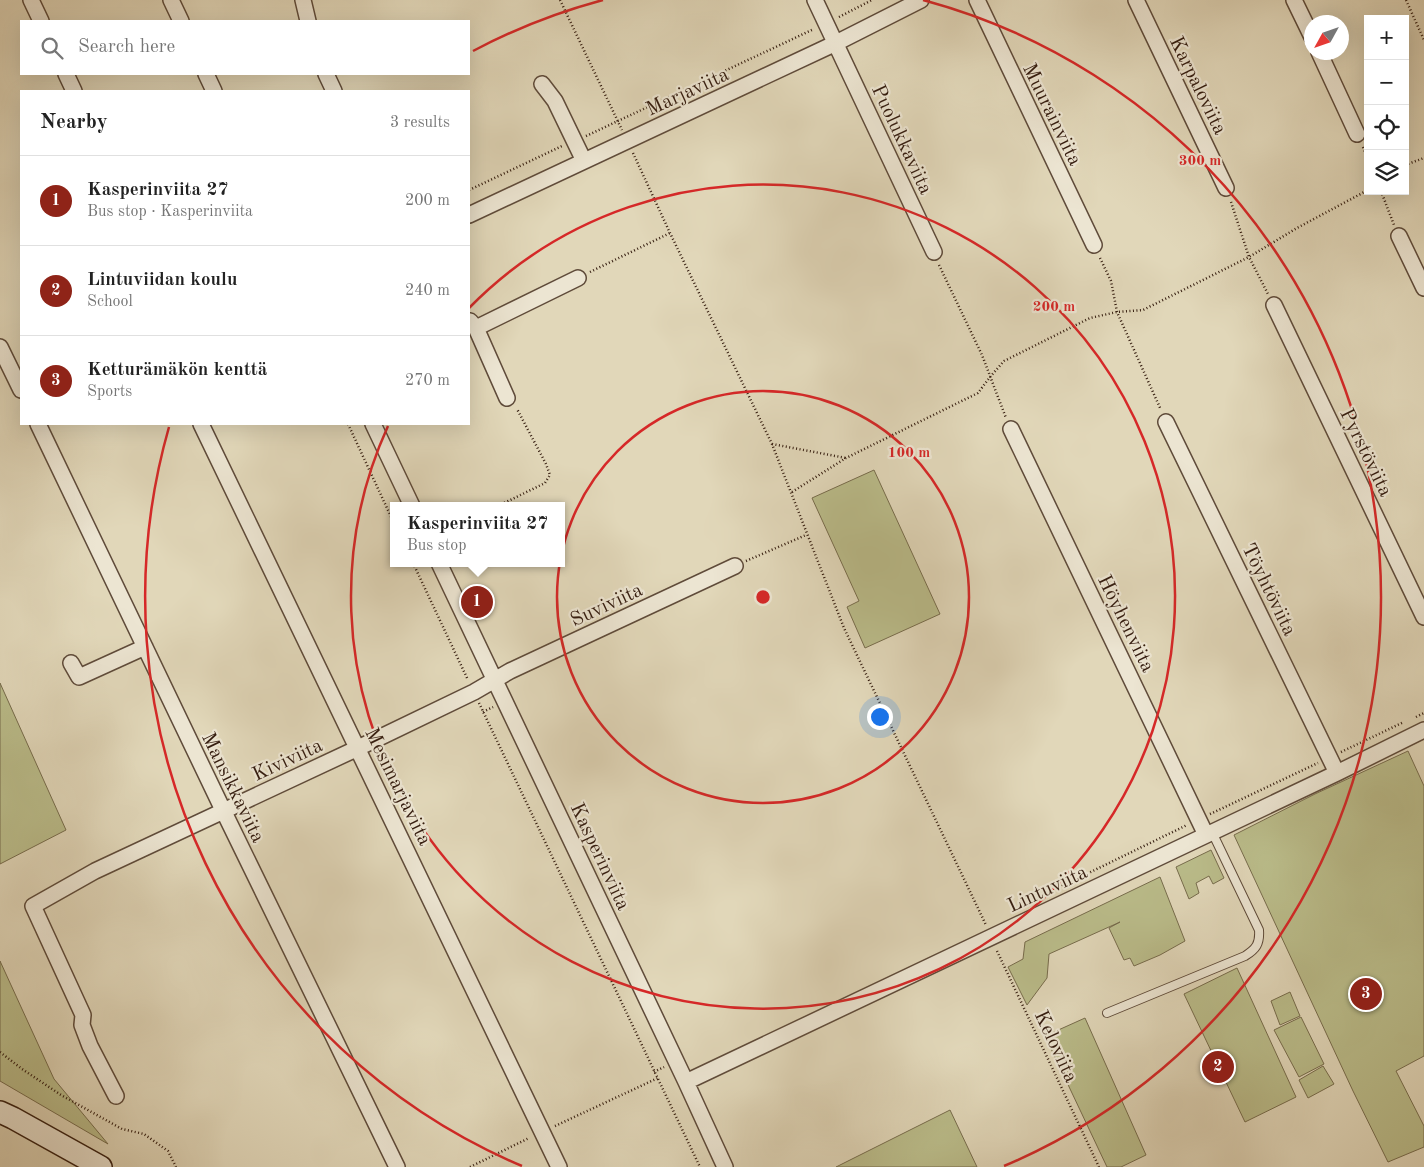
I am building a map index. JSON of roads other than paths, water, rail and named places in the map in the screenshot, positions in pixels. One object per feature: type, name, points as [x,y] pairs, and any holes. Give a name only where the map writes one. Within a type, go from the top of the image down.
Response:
[{"type":"main road","points":[[0,1112],[101,1167]]},
{"type":"street","points":[[31,0],[41,20]]},
{"type":"street","points":[[171,0],[181,20]]},
{"type":"street","points":[[304,0],[308,20]]},
{"type":"street","name":"Puolukkaviita","points":[[815,0],[934,252]]},
{"type":"street","name":"Marjaviita","points":[[470,215],[584,162],[921,0]]},
{"type":"street","name":"Muurainviita","points":[[976,0],[1094,245]]},
{"type":"street","name":"Karpaloviita","points":[[1136,0],[1226,188]]},
{"type":"street","points":[[1294,0],[1304,21]]},
{"type":"street","points":[[1323,60],[1357,134]]},
{"type":"street","points":[[66,75],[74,90]]},
{"type":"street","points":[[206,75],[214,90]]},
{"type":"street","points":[[326,75],[334,90]]},
{"type":"street","points":[[542,84],[555,101],[584,162]]},
{"type":"street","points":[[1398,236],[1424,288]]},
{"type":"street","points":[[507,398],[472,324],[578,278]]},
{"type":"street","name":"Pyrstöviita","points":[[1274,305],[1424,617]]},
{"type":"street","points":[[0,347],[20,388]]},
{"type":"street","name":"Töyhtöviita","points":[[1166,422],[1337,773]]},
{"type":"street","name":"Mansikkaviita","points":[[38,425],[396,1167]]},
{"type":"street","name":"Mesimarjaviita","points":[[201,425],[558,1167]]},
{"type":"street","points":[[373,425],[410,502]]},
{"type":"street","name":"Höyhenviita","points":[[1011,429],[1199,819],[1209,833]]},
{"type":"street","name":"Suviviita","points":[[495,680],[510,671],[735,566]]},
{"type":"street","name":"Kasperinviita","points":[[441,567],[725,1167]]},
{"type":"street","points":[[71,663],[79,677],[145,647]]},
{"type":"street","name":"Kiviviita","points":[[116,1096],[90,1046],[82,1025],[83,1015],[33,906],[96,871],[358,748],[495,680]]},
{"type":"street","name":"Lintuviita","points":[[686,1082],[1424,730]]},
{"type":"lane","points":[[1107,1013],[1245,956],[1255,949],[1259,930],[1209,833]]},
{"type":"place","name":"Kasperinviita 27","points":[[477,602]]},
{"type":"place","name":"Ketturämäkön kenttä","points":[[1366,994]]},
{"type":"place","name":"Lintuviidan koulu","points":[[1218,1067]]}]
